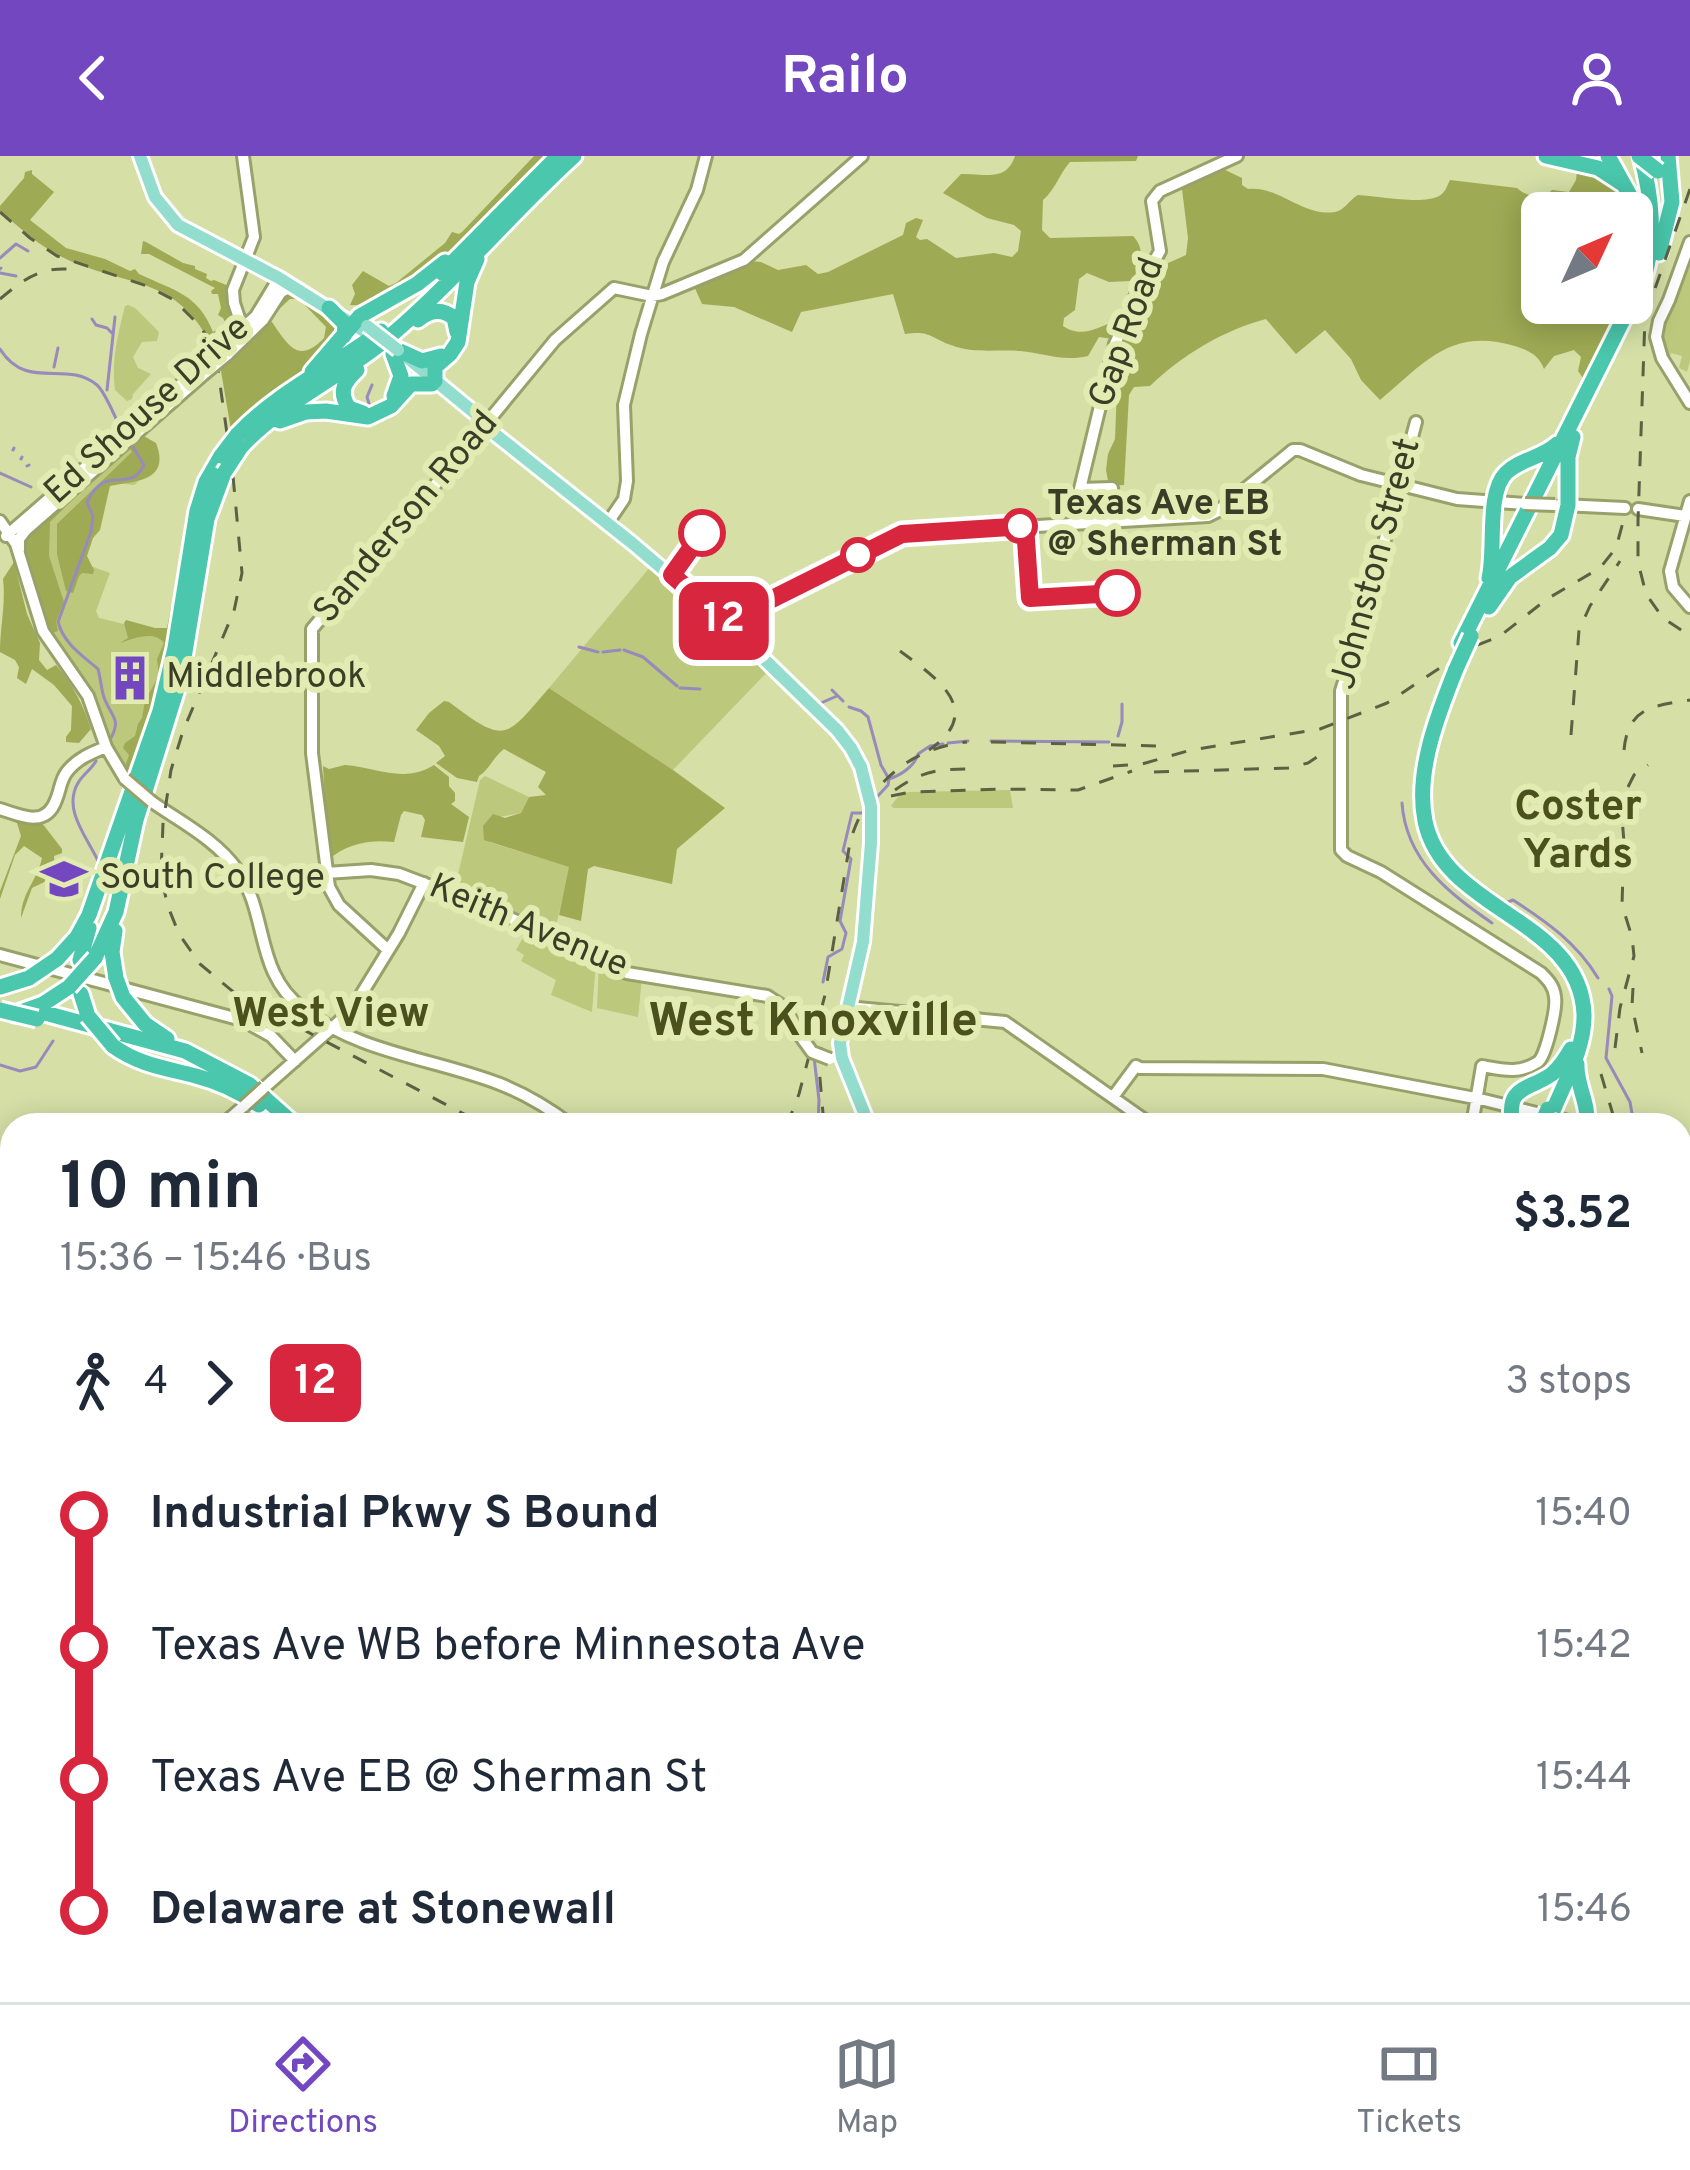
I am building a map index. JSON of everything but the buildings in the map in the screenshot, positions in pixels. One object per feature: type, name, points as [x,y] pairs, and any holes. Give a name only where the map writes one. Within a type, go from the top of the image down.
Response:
[{"type":"highway","points":[[273,403],[386,327],[481,241],[558,156]]},
{"type":"highway","points":[[0,987],[29,978],[57,959],[82,929],[160,711],[206,482],[267,422],[390,337],[574,156]]},
{"type":"highway","points":[[1546,156],[1598,168],[1628,192]]},
{"type":"highway","points":[[1642,156],[1658,171],[1671,206]]},
{"type":"highway","points":[[1642,156],[1649,192]]},
{"type":"highway","points":[[1642,156],[1651,192]]},
{"type":"highway","points":[[1653,265],[1669,221],[1668,156]]},
{"type":"highway","points":[[1614,160],[1630,192]]},
{"type":"highway","points":[[1614,160],[1640,172],[1647,192]]},
{"type":"highway","points":[[1653,199],[1658,219],[1653,261]]},
{"type":"highway","points":[[87,959],[112,924],[136,820],[181,676],[203,545],[231,459],[273,403],[308,376],[360,311],[417,284],[502,226]]},
{"type":"highway","points":[[231,459],[276,423],[396,347],[448,288],[481,241]]},
{"type":"highway","points":[[276,423],[306,412],[368,417],[391,406],[411,384],[434,382],[435,367],[460,338],[467,282],[481,241]]},
{"type":"highway","points":[[1472,629],[1510,577],[1556,543],[1564,527],[1562,505],[1573,429],[1622,324]]},
{"type":"highway","points":[[1586,1113],[1577,1079],[1582,1002],[1575,978],[1542,939],[1451,870],[1431,841],[1419,799],[1452,671],[1625,324]]},
{"type":"highway","points":[[369,360],[344,388],[346,404],[359,412],[382,407],[395,394],[400,371],[396,347]]},
{"type":"highway","points":[[1472,629],[1491,571],[1498,484],[1510,470],[1545,454],[1573,429]]},
{"type":"highway","points":[[2,1008],[24,1012],[75,990],[87,959],[104,873]]},
{"type":"highway","points":[[122,886],[112,952],[123,997],[145,1024],[250,1085],[282,1113]]},
{"type":"highway","points":[[75,990],[88,1016],[113,1046],[134,1060],[225,1086],[269,1112]]},
{"type":"highway","points":[[2,1008],[162,1043],[206,1061]]},
{"type":"highway","points":[[41,1016],[181,1057],[228,1081],[269,1112]]},
{"type":"highway","points":[[1512,1113],[1520,1090],[1558,1068],[1577,1043]]},
{"type":"highway","points":[[1549,1113],[1577,1043]]},
{"type":"main road","points":[[140,156],[155,197],[176,223],[254,260],[396,347],[479,423],[730,626],[851,748],[871,806],[871,843],[862,942],[836,1058],[863,1113]]},
{"type":"street","points":[[243,156],[257,239],[233,290],[237,312],[253,322],[285,282]]},
{"type":"street","points":[[626,538],[618,522],[627,482],[624,406],[652,296],[697,190],[706,156]]},
{"type":"street","points":[[652,296],[744,260],[862,156]]},
{"type":"street","name":"Gap Road","points":[[1115,521],[1112,488],[1080,489],[1115,344],[1138,288],[1160,251],[1152,201],[1160,191],[1237,156]]},
{"type":"street","points":[[1690,242],[1656,337],[1662,358],[1690,403]]},
{"type":"street","name":"Ed Shouse Drive","points":[[27,524],[116,447],[154,421],[167,402],[228,350],[285,282]]},
{"type":"street","name":"Sanderson Road","points":[[388,950],[339,904],[326,873],[312,753],[312,629],[555,340],[614,288],[652,296]]},
{"type":"street","name":"Ed Shouse Drive","points":[[228,350],[253,322]]},
{"type":"street","points":[[154,421],[164,417],[167,402]]},
{"type":"street","name":"Johnston Street","points":[[1416,422],[1341,691],[1341,850],[1540,973],[1552,986],[1556,1006],[1544,1055],[1515,1072],[1482,1066],[1477,1098]]},
{"type":"street","points":[[730,626],[750,610],[902,534],[1211,515],[1284,454],[1300,450],[1361,476],[1469,502],[1669,512],[1688,507]]},
{"type":"street","points":[[1688,507],[1670,578],[1690,607]]},
{"type":"street","points":[[607,524],[619,508]]},
{"type":"street","points":[[1669,512],[1678,520],[1681,532]]},
{"type":"street","points":[[3,527],[13,522],[27,524],[18,546],[43,631],[88,696],[103,748]]},
{"type":"street","points":[[3,527],[22,559]]},
{"type":"street","points":[[3,527],[34,622],[83,698],[103,748],[123,781],[228,857],[247,886],[267,961],[278,983],[299,1006],[332,1029],[382,1050],[485,1078],[548,1113]]},
{"type":"street","points":[[0,809],[28,818],[43,817],[54,807],[67,772],[103,748]]},
{"type":"street","name":"Keith Avenue","points":[[326,873],[371,869],[400,874],[490,909],[627,974],[767,996],[784,1007],[812,1052],[836,1058]]},
{"type":"street","points":[[236,1113],[351,1011],[424,883]]},
{"type":"street","points":[[0,956],[244,1021],[271,1036],[295,1061]]},
{"type":"street","points":[[847,1007],[1005,1022],[1135,1113]]},
{"type":"street","points":[[1113,1097],[1138,1067],[1323,1069],[1539,1113]]},
{"type":"street","points":[[1474,1113],[1477,1098]]},
{"type":"green space","points":[[534,156],[546,156],[482,222],[426,270],[373,302],[350,305],[355,294],[352,285],[363,271],[389,286],[396,283],[452,232],[462,232]]},
{"type":"green space","points":[[1015,156],[1138,156],[1136,161],[1070,162],[1043,200],[1042,230],[1050,238],[1133,236],[1140,247],[1140,265],[1130,281],[1109,282],[1087,273],[1079,279],[1075,310],[1064,318],[1063,326],[1084,332],[1120,323],[1113,339],[1099,337],[1088,356],[968,349],[925,334],[905,334],[893,294],[801,312],[792,332],[734,307],[702,304],[694,286],[749,261],[778,270],[806,265],[818,274],[828,272],[903,235],[906,223],[916,218],[923,220],[916,237],[956,258],[994,253],[1012,257],[1018,251],[1021,231],[943,193],[961,174],[1000,173]]},
{"type":"green space","points":[[1221,168],[1242,178],[1248,189],[1323,212],[1338,211],[1358,195],[1432,199],[1443,193],[1450,180],[1517,188],[1523,192],[1521,324],[1613,324],[1585,381],[1578,371],[1581,357],[1574,350],[1554,356],[1544,369],[1524,349],[1473,341],[1440,352],[1380,400],[1325,330],[1296,354],[1266,319],[1204,345],[1150,386],[1134,387],[1129,395],[1124,485],[1109,486],[1106,470],[1115,439],[1123,353],[1117,344],[1143,286],[1157,268],[1186,255],[1182,189]]},
{"type":"green space","points":[[32,170],[54,192],[30,220],[66,248],[135,269],[184,295],[200,309],[213,332],[226,324],[218,315],[218,294],[211,291],[215,288],[141,254],[146,242],[195,266],[211,281],[231,287],[240,326],[214,351],[200,326],[167,295],[84,266],[36,241],[0,211],[25,172]]},
{"type":"green space","points":[[1577,170],[1606,177],[1620,192],[1569,192]]},
{"type":"green space","points":[[1690,258],[1687,372],[1679,368],[1682,356],[1671,353],[1668,364],[1660,335]]},
{"type":"green space","points":[[290,291],[336,317],[342,328],[296,380],[231,430],[220,365],[267,322],[301,351],[324,338],[326,327],[299,299],[290,299],[278,310]]},
{"type":"green space","points":[[128,305],[159,332],[157,341],[142,342],[133,357],[138,368],[151,374],[127,401],[115,390],[114,368]]},
{"type":"green space","points":[[142,435],[156,443],[159,465],[148,477],[110,486],[100,530],[87,556],[93,574],[82,573],[73,593],[66,591],[57,554],[57,524],[132,452],[129,447]]},
{"type":"green space","points":[[134,439],[151,459],[150,471],[134,485],[108,482],[82,563],[110,573],[96,611],[99,618],[169,635],[160,681],[125,775],[40,615],[21,542]]},
{"type":"green space","points":[[118,455],[50,522],[49,556],[64,602],[56,622],[58,631],[50,634],[28,571],[27,534]]},
{"type":"green space","points":[[14,562],[40,643],[39,660],[47,670],[56,665],[88,720],[91,729],[79,743],[66,742],[72,706],[54,685],[32,669],[26,684],[17,678],[15,660],[0,652],[3,579]]},
{"type":"green space","points":[[651,566],[768,671],[673,770],[549,688]]},
{"type":"green space","points":[[171,607],[162,675],[130,777],[124,769],[129,755],[123,748],[135,736],[159,675],[157,659],[164,643],[149,636],[120,643],[128,638],[124,623],[167,628]]},
{"type":"green space","points":[[549,688],[725,808],[677,849],[672,884],[594,866],[588,869],[581,921],[559,915],[569,867],[484,840],[483,826],[493,814],[505,818],[521,813],[529,797],[546,795],[538,787],[546,772],[504,749],[477,782],[457,778],[436,763],[445,756],[439,746],[416,730],[444,701],[482,725],[504,730],[523,718]]},
{"type":"green space","points":[[434,765],[449,777],[455,793],[451,804],[469,817],[463,842],[421,837],[422,815],[404,811],[394,842],[359,844],[328,860],[323,766],[401,774]]},
{"type":"green space","points":[[485,776],[529,797],[521,813],[499,817],[489,842],[570,867],[553,938],[454,892],[480,780]]},
{"type":"green space","points":[[1010,790],[1013,808],[891,806],[901,793]]},
{"type":"green space","points":[[0,812],[42,823],[62,849],[54,856],[51,877],[32,888],[21,918],[42,858],[24,846],[15,855],[0,899],[21,836],[17,823]]},
{"type":"green space","points":[[528,929],[596,962],[592,1012],[551,995],[556,980],[521,961],[524,955],[516,950]]},
{"type":"green space","points":[[599,963],[642,978],[638,1017],[597,1008]]},
{"type":"waterway","points":[[0,258],[16,244],[28,251]]},
{"type":"waterway","points":[[0,273],[16,276]]},
{"type":"waterway","points":[[107,390],[115,317]]},
{"type":"waterway","points":[[92,319],[113,334]]},
{"type":"waterway","points":[[54,367],[58,348]]},
{"type":"waterway","points":[[0,349],[22,369],[73,374],[97,385],[120,428]]},
{"type":"waterway","points":[[370,407],[367,397],[372,385]]},
{"type":"waterway","points":[[380,420],[393,411]]},
{"type":"waterway","points":[[111,738],[115,722],[98,669],[69,643],[58,622],[91,532],[93,516],[87,502],[102,483],[138,474],[144,465],[132,445]]},
{"type":"waterway","points":[[0,473],[31,487]]},
{"type":"waterway","points":[[579,647],[598,652]]},
{"type":"waterway","points":[[603,652],[620,650]]},
{"type":"waterway","points":[[624,650],[643,657],[677,686]]},
{"type":"waterway","points":[[680,688],[700,689]]},
{"type":"waterway","points":[[832,690],[843,701]]},
{"type":"waterway","points":[[821,703],[837,696]]},
{"type":"waterway","points":[[1118,736],[1122,704]]},
{"type":"waterway","points":[[849,707],[868,717],[889,779],[876,798]]},
{"type":"waterway","points":[[948,743],[968,741]]},
{"type":"waterway","points":[[991,741],[1109,742]]},
{"type":"waterway","points":[[889,779],[930,746],[943,744]]},
{"type":"waterway","points":[[96,761],[78,783],[73,803],[78,824],[99,863]]},
{"type":"waterway","points":[[1402,803],[1412,842],[1432,874],[1492,923]]},
{"type":"waterway","points":[[823,982],[828,957],[842,949],[846,933],[840,921],[851,859],[843,851],[852,813],[866,810]]},
{"type":"waterway","points":[[1508,902],[1513,900],[1560,934],[1598,978]]},
{"type":"waterway","points":[[1609,989],[1606,1058],[1632,1113]]},
{"type":"waterway","points":[[815,1047],[810,1038],[816,1009]]},
{"type":"waterway","points":[[0,1065],[20,1071],[36,1067],[53,1041]]},
{"type":"waterway","points":[[814,1057],[818,1113]]},
{"type":"railway","points":[[1690,189],[1645,317],[1638,521],[1638,562],[1646,594],[1663,618],[1690,636]]},
{"type":"railway","points":[[0,212],[57,256],[147,286],[174,300],[202,328],[218,370],[242,573],[234,611],[171,770],[161,872],[179,934],[200,964],[237,995],[462,1113]]},
{"type":"railway","points":[[0,299],[35,275],[54,269],[77,270]]},
{"type":"railway","points":[[1113,766],[1320,729],[1387,703],[1470,648],[1500,636],[1547,599],[1600,568],[1616,548],[1626,511]]},
{"type":"railway","points":[[1571,735],[1579,630],[1620,561]]},
{"type":"railway","points":[[900,651],[940,683],[955,708],[946,735],[929,750]]},
{"type":"railway","points":[[1624,750],[1637,717],[1654,707],[1690,700]]},
{"type":"railway","points":[[792,1113],[825,995],[857,822],[893,773],[927,752],[967,742]]},
{"type":"railway","points":[[991,742],[1158,746]]},
{"type":"railway","points":[[1154,772],[1288,768],[1323,753]]},
{"type":"railway","points":[[1628,787],[1634,775],[1648,765]]},
{"type":"railway","points":[[895,790],[930,772],[969,769]]},
{"type":"railway","points":[[891,796],[1078,790],[1132,771]]},
{"type":"railway","points":[[1615,1048],[1634,956],[1622,905],[1621,806]]},
{"type":"railway","points":[[1633,988],[1642,1053]]},
{"type":"railway","points":[[821,1047],[823,1113]]},
{"type":"railway","points":[[1601,1074],[1612,1113]]},
{"type":"bus line","name":"12","points":[[702,533],[672,575],[730,626],[750,610],[907,533],[1025,526],[1030,598],[1117,593]]},
{"type":"place","name":"Texas Ave EB @ Sherman St","points":[[1020,526]]},
{"type":"place","name":"Middlebrook","points":[[130,678]]},
{"type":"place","name":"South College","points":[[64,879]]},
{"type":"district","name":"Coster Yards","points":[[1578,832]]},
{"type":"district","name":"West View","points":[[331,1015]]},
{"type":"district","name":"West Knoxville","points":[[813,1023]]}]
